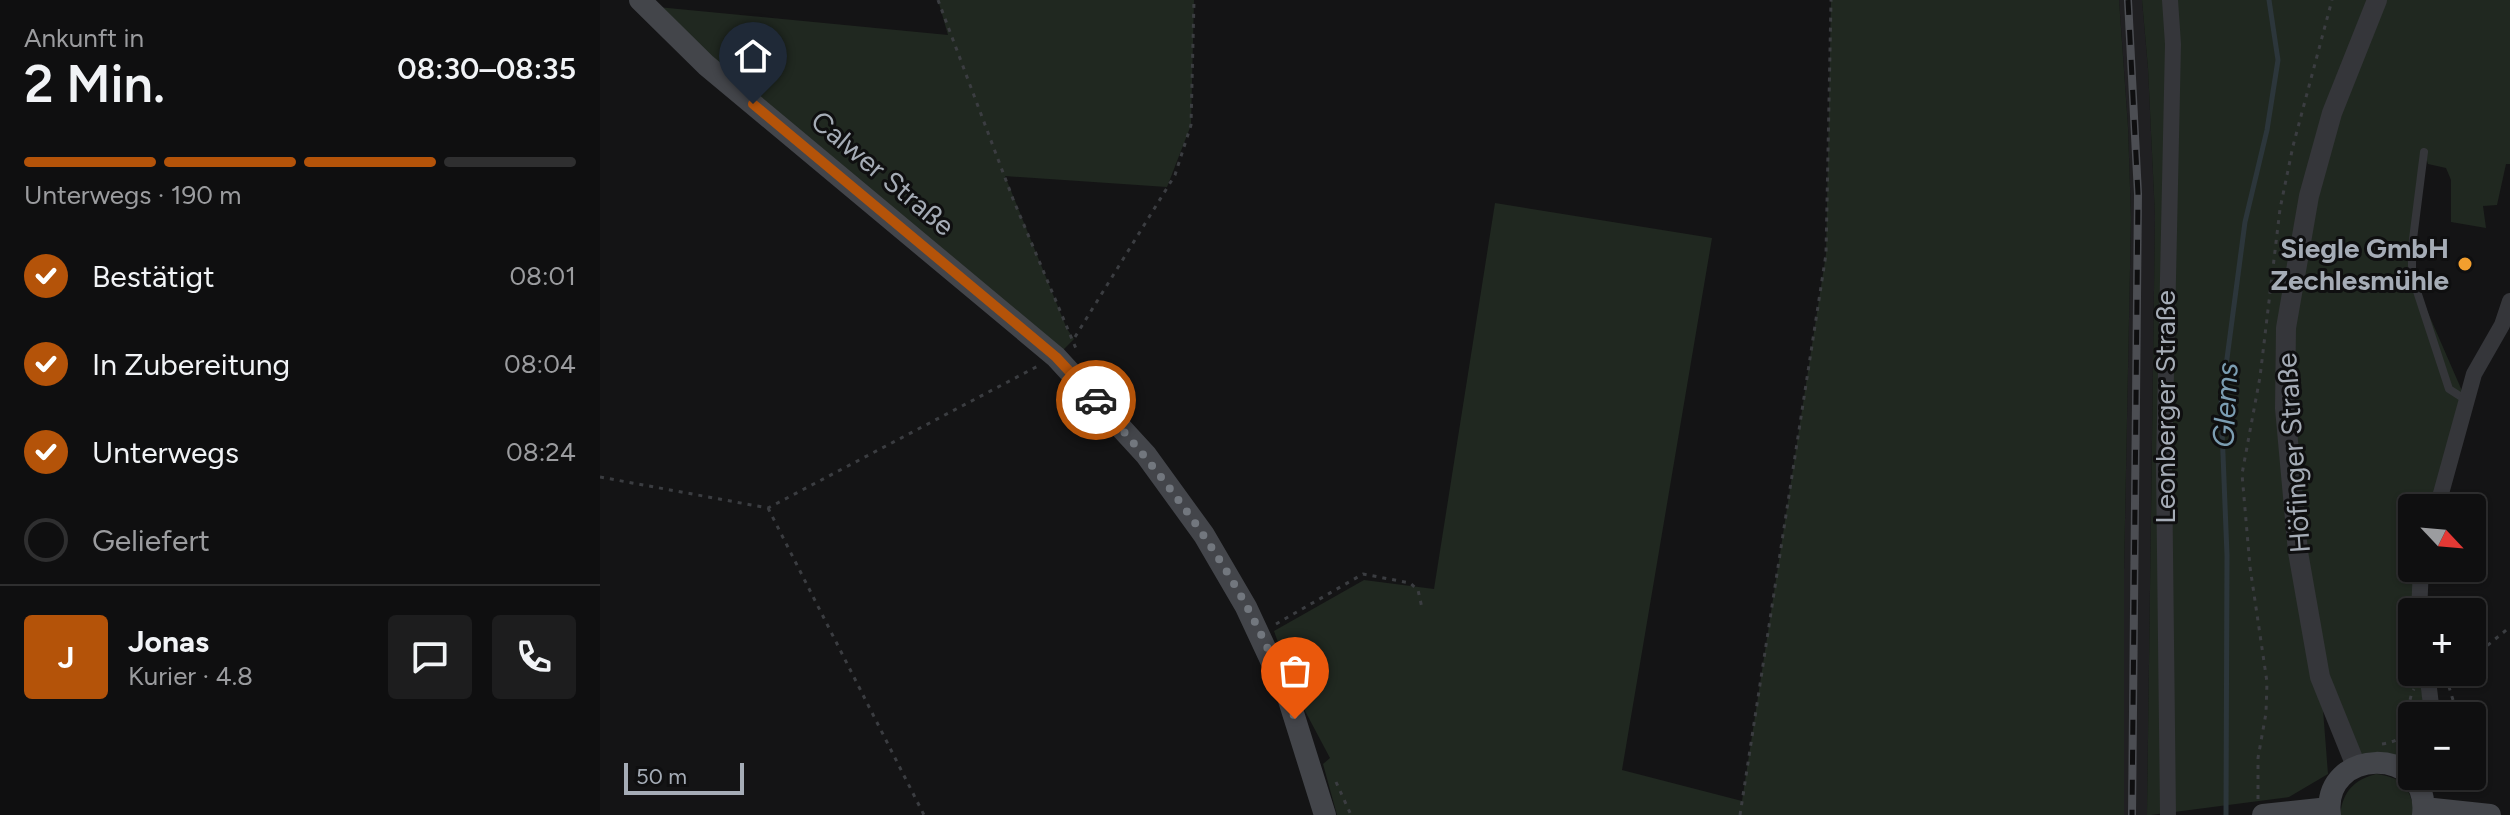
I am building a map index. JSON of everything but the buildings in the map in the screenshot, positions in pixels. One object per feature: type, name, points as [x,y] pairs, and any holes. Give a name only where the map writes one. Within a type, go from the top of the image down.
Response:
[{"type":"main road","name":"Calwer Straße","points":[[640,0],[706,65],[1056,357],[1146,455],[1204,535],[1259,634],[1288,697],[1325,815]]},
{"type":"main road","points":[[2265,815],[2330,811],[2337,783],[2356,766],[2398,763]]},
{"type":"main road","points":[[2420,790],[2424,812],[2437,808],[2490,815]]},
{"type":"street","name":"Leonberger Straße","points":[[2168,815],[2164,450],[2173,44],[2170,0]]},
{"type":"street","name":"Höfinger Straße","points":[[2356,766],[2320,677],[2298,552],[2285,408],[2286,328],[2309,196],[2332,113],[2377,0]]},
{"type":"street","points":[[2441,494],[2474,374],[2502,325],[2510,301]]},
{"type":"lane","points":[[2424,152],[2412,247],[2412,276],[2449,389],[2466,400]]},
{"type":"path","points":[[938,0],[1013,199],[1074,339],[1175,175],[1191,125],[1194,0]]},
{"type":"path","points":[[1740,815],[1826,254],[1831,0]]},
{"type":"path","points":[[600,477],[768,508],[1056,357]]},
{"type":"path","points":[[768,508],[924,815]]},
{"type":"path","points":[[1259,634],[1363,574],[1410,583],[1418,590],[1422,608]]},
{"type":"path","points":[[2486,647],[2510,627]]},
{"type":"path","points":[[2377,744],[2392,742],[2403,735],[2409,726],[2411,693],[2417,686]]},
{"type":"shaded area","points":[[938,0],[1194,0],[1191,125],[1167,187],[1005,176],[1067,329],[1074,339],[1056,357],[647,6],[948,35]]},
{"type":"shaded area","points":[[1831,0],[2119,0],[2131,218],[2124,570],[2124,815],[1337,815],[1323,764],[1330,758],[1296,694],[1274,631],[1364,580],[1434,589],[1495,203],[1712,238],[1622,770],[1742,801],[1826,254]]},
{"type":"shaded area","points":[[2119,0],[2142,0],[2155,216],[2147,815],[2124,815],[2124,570],[2131,218]]},
{"type":"shaded area","points":[[2142,0],[2510,0],[2510,164],[2506,164],[2497,205],[2483,206],[2486,228],[2451,222],[2451,180],[2446,168],[2428,164],[2425,154],[2412,276],[2466,400],[2441,494],[2398,494],[2398,582],[2418,582],[2415,598],[2398,598],[2398,686],[2421,686],[2423,702],[2398,702],[2398,770],[2356,766],[2321,684],[2328,774],[2289,797],[2151,815],[2147,815],[2155,216]]},
{"type":"shaded area","points":[[2376,774],[2394,778],[2398,781],[2398,790],[2408,791],[2415,815],[2340,815],[2347,793],[2362,780]]},
{"type":"waterway","name":"Glems","points":[[2226,815],[2227,555],[2221,404],[2245,222],[2267,130],[2278,60],[2269,0]]},
{"type":"railway","points":[[2128,0],[2138,194],[2132,815]]},
{"type":"way so far","points":[[1096,400],[1146,455],[1204,535],[1246,607],[1288,697],[1295,719]]},
{"type":"place","name":"Siegle GmbH Zechlesmühle","points":[[2465,264]]},
{"type":"route","points":[[753,104],[1056,357],[1096,400]]}]
